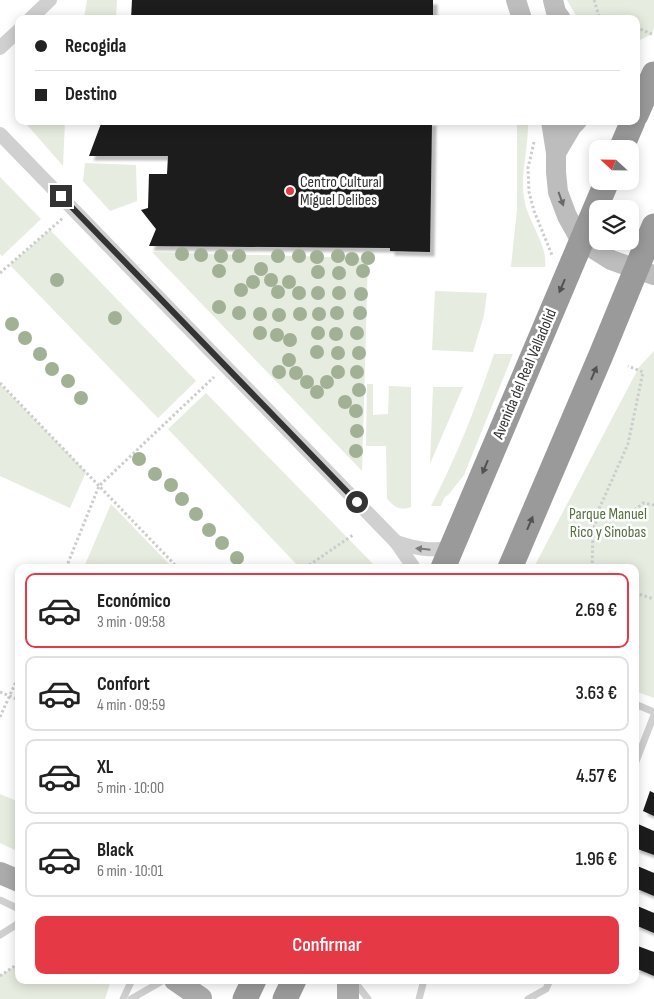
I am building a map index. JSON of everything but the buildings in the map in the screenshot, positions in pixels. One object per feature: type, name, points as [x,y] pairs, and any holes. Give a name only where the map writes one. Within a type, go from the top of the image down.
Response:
[{"type":"highway","points":[[640,105],[648,84]]},
{"type":"highway","points":[[625,140],[631,125]]},
{"type":"highway","name":"Avenida del Real Valladolid","points":[[447,558],[603,190]]},
{"type":"highway","points":[[512,564],[650,274],[654,226]]},
{"type":"highway","points":[[245,999],[252,984]]},
{"type":"highway","points":[[285,999],[292,984]]},
{"type":"main road","points":[[516,0],[521,15]]},
{"type":"main road","points":[[553,0],[558,15]]},
{"type":"main road","points":[[552,125],[556,153],[558,192],[567,216],[581,241],[611,260],[650,274]]},
{"type":"main road","points":[[556,153],[573,125]]},
{"type":"main road","points":[[0,873],[15,879]]},
{"type":"main road","points":[[183,984],[200,992]]},
{"type":"main road","points":[[348,984],[348,999]]},
{"type":"street","points":[[34,15],[50,0]]},
{"type":"street","points":[[0,48],[15,34]]},
{"type":"street","points":[[0,134],[396,542],[411,564]]},
{"type":"street","points":[[396,542],[417,549],[435,550],[447,558]]},
{"type":"lane","points":[[639,706],[654,713],[639,752]]},
{"type":"lane","points":[[0,900],[15,907]]},
{"type":"lane","points":[[0,935],[15,926]]},
{"type":"lane","points":[[123,999],[130,984]]},
{"type":"lane","points":[[132,999],[157,984]]},
{"type":"lane","points":[[356,984],[368,999]]},
{"type":"lane","points":[[419,999],[423,984]]},
{"type":"lane","points":[[528,999],[546,989],[548,984]]},
{"type":"path","points":[[594,0],[599,15]]},
{"type":"path","points":[[640,29],[654,35]]},
{"type":"path","points":[[535,138],[528,168],[529,192],[534,211],[543,236],[550,248],[552,258]]},
{"type":"path","points":[[0,273],[73,209]]},
{"type":"path","points":[[68,564],[99,486],[225,366]]},
{"type":"path","points":[[592,564],[593,533],[597,515],[628,444],[643,372],[628,366]]},
{"type":"path","points":[[0,383],[174,564]]},
{"type":"path","points":[[597,515],[618,519],[631,514],[642,503],[654,506]]},
{"type":"path","points":[[312,564],[353,535]]},
{"type":"path","points":[[639,594],[654,599]]},
{"type":"path","points":[[0,717],[15,684]]},
{"type":"path","points":[[0,692],[15,698]]},
{"type":"path","points":[[0,976],[15,966]]},
{"type":"green space","points":[[87,0],[117,0],[116,15],[84,15]]},
{"type":"green space","points":[[567,0],[654,0],[654,28],[652,34],[640,40],[640,15],[576,15]]},
{"type":"green space","points":[[65,125],[63,166],[28,126]]},
{"type":"green space","points":[[517,125],[528,125],[523,179],[524,198],[529,216],[543,249],[545,267],[511,267],[517,209]]},
{"type":"green space","points":[[85,163],[136,165],[137,201],[110,211],[83,181]]},
{"type":"green space","points":[[0,177],[41,219],[2,256],[0,254]]},
{"type":"green space","points":[[50,230],[196,381],[158,418],[10,265]]},
{"type":"green space","points":[[152,252],[368,258],[362,471]]},
{"type":"green space","points":[[435,291],[487,293],[484,315],[473,352],[432,350]]},
{"type":"green space","name":"Parque Manuel Rico y Sinobas","points":[[654,351],[654,698],[639,692],[639,564],[536,564],[639,367]]},
{"type":"green space","points":[[494,354],[513,354],[464,475],[444,498],[441,506],[431,506],[466,431]]},
{"type":"green space","points":[[0,384],[86,472],[70,508],[0,476]]},
{"type":"green space","points":[[367,384],[373,384],[373,415],[388,414],[389,386],[411,387],[411,507],[397,508],[387,499],[386,446],[366,446]]},
{"type":"green space","points":[[433,387],[463,387],[430,464]]},
{"type":"green space","points":[[206,393],[373,564],[296,564],[168,429]]},
{"type":"green space","points":[[111,504],[169,564],[85,564]]},
{"type":"green space","points":[[0,794],[15,800],[15,850],[0,843]]},
{"type":"green space","points":[[15,966],[15,984],[110,984],[105,999],[0,999],[0,976]]},
{"type":"place","name":"Centro Cultural Miguel Delibes","points":[[290,191]]},
{"type":"route","points":[[61,196],[357,502]]}]
